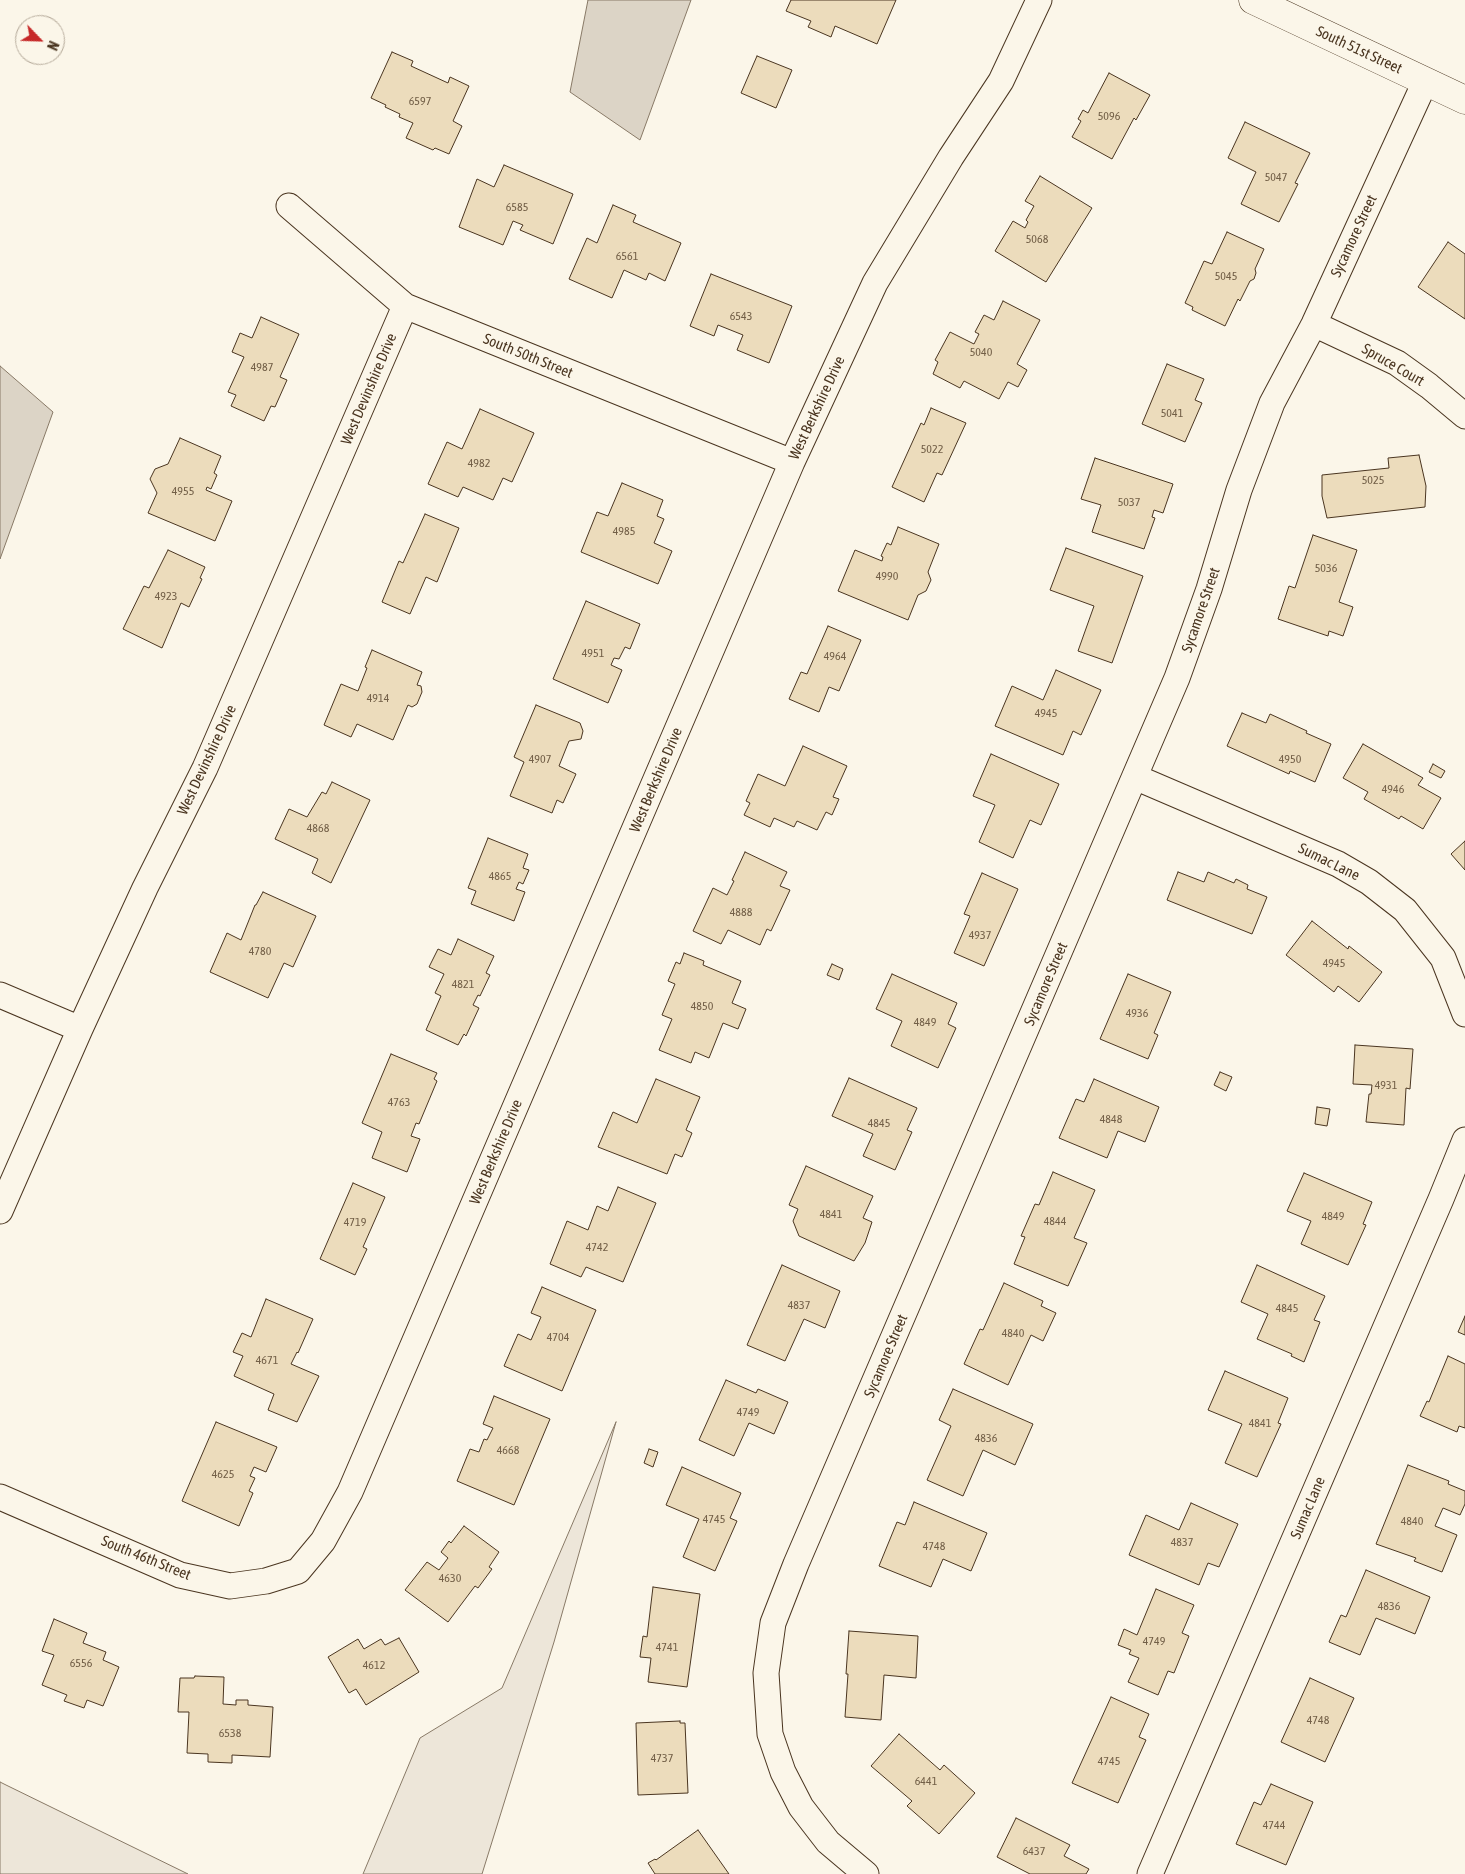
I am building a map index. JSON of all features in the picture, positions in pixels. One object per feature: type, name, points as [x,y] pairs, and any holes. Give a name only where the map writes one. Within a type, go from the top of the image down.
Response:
[{"type":"street","name":"West Berkshire Drive","points":[[298,1571],[323,1542],[350,1492],[792,462],[875,283],[951,157],[1001,81],[1039,0]]},
{"type":"street","name":"South 51st Street","points":[[1253,0],[1465,100]]},
{"type":"street","name":"Sycamore Street","points":[[866,1874],[828,1842],[800,1808],[783,1772],[770,1734],[766,1673],[773,1623],[800,1555],[1181,670],[1240,490],[1272,403],[1314,324],[1425,82]]},
{"type":"street","name":"South 50th Street","points":[[290,206],[405,306],[792,462]]},
{"type":"street","name":"West Devinshire Drive","points":[[0,1211],[80,1029],[145,888],[205,768],[405,306]]},
{"type":"street","name":"Spruce Court","points":[[1314,324],[1397,363],[1430,386],[1465,416]]},
{"type":"street","name":"Sumac Lane","points":[[1135,777],[1338,864],[1369,882],[1405,910],[1443,958],[1465,1014]]},
{"type":"street","points":[[0,995],[80,1029]]},
{"type":"street","name":"Sumac Lane","points":[[1150,1874],[1465,1140]]},
{"type":"street","name":"South 46th Street","points":[[0,1497],[180,1575],[230,1586],[266,1581],[298,1571]]},
{"type":"shaded area","points":[[588,0],[691,0],[640,140],[570,92]]},
{"type":"shaded area","points":[[0,366],[53,412],[0,559]]},
{"type":"shaded area","points":[[616,1422],[554,1642],[482,1874],[363,1874],[420,1738],[502,1688]]},
{"type":"shaded area","points":[[0,1782],[6,1785],[188,1874],[0,1874]]},
{"type":"building","points":[[791,0],[896,0],[877,44],[835,26],[831,37],[808,27],[811,21],[786,11]]},
{"type":"building","points":[[392,52],[413,61],[411,66],[448,83],[450,77],[469,86],[453,121],[462,126],[449,154],[435,148],[433,150],[406,138],[413,123],[399,117],[400,114],[371,98]]},
{"type":"building","points":[[757,56],[792,70],[776,108],[741,93]]},
{"type":"building","points":[[1109,73],[1150,95],[1136,120],[1134,118],[1112,159],[1072,137],[1081,121],[1078,119],[1083,110],[1088,113]]},
{"type":"building","points":[[1245,122],[1310,153],[1295,183],[1298,184],[1279,222],[1241,204],[1256,172],[1228,158]]},
{"type":"building","points":[[504,165],[573,194],[553,244],[520,230],[523,225],[513,221],[503,245],[459,227],[477,179],[494,187]]},
{"type":"building","points":[[1040,176],[1092,208],[1046,282],[995,251],[1013,221],[1025,228],[1028,222],[1026,220],[1034,206],[1025,201]]},
{"type":"building","points":[[613,205],[636,215],[633,222],[681,243],[665,281],[649,273],[646,280],[624,270],[612,298],[569,279],[587,238],[597,243]]},
{"type":"building","points":[[1227,232],[1264,249],[1255,269],[1254,279],[1250,281],[1240,301],[1238,299],[1225,326],[1192,310],[1193,307],[1185,303],[1204,261],[1212,264]]},
{"type":"building","points":[[1448,242],[1465,254],[1465,319],[1418,287]]},
{"type":"building","points":[[711,274],[792,306],[769,363],[737,350],[743,335],[718,325],[714,336],[690,326]]},
{"type":"building","points":[[1003,301],[1040,320],[1017,364],[1027,370],[1018,387],[1008,382],[999,399],[964,381],[960,388],[933,374],[938,362],[935,360],[950,332],[974,344],[979,334],[975,332],[984,315],[994,320]]},
{"type":"building","points":[[261,317],[299,334],[280,377],[287,380],[275,407],[271,406],[264,421],[231,406],[236,395],[228,392],[244,357],[232,352],[240,333],[252,338]]},
{"type":"building","points":[[1167,364],[1204,379],[1195,400],[1202,403],[1185,442],[1142,424]]},
{"type":"building","points":[[931,408],[966,423],[942,475],[937,473],[924,502],[892,487],[921,423],[924,425]]},
{"type":"building","points":[[480,409],[534,433],[512,482],[503,478],[493,500],[463,487],[458,497],[428,484],[447,442],[462,449]]},
{"type":"building","points":[[180,438],[221,456],[214,473],[217,475],[211,489],[207,487],[206,490],[232,501],[215,541],[148,513],[157,493],[150,479],[155,469],[168,464]]},
{"type":"building","points":[[1419,455],[1426,486],[1425,507],[1327,518],[1322,496],[1322,475],[1389,468],[1388,458]]},
{"type":"building","points":[[1095,458],[1173,484],[1163,513],[1154,510],[1152,517],[1155,518],[1144,549],[1092,532],[1101,505],[1081,499]]},
{"type":"building","points":[[622,483],[663,500],[657,516],[664,519],[654,543],[672,551],[658,584],[581,552],[597,512],[608,516]]},
{"type":"building","points":[[425,514],[459,528],[437,582],[426,577],[410,614],[382,602],[399,561],[403,563]]},
{"type":"building","points":[[898,527],[939,544],[928,572],[931,580],[926,591],[918,595],[908,620],[838,591],[855,550],[882,561],[883,557],[881,556],[887,543],[891,545]]},
{"type":"building","points":[[1313,535],[1357,550],[1339,602],[1353,607],[1343,636],[1329,631],[1328,636],[1278,619],[1289,586],[1295,588]]},
{"type":"building","points":[[1066,548],[1143,576],[1112,663],[1078,651],[1094,606],[1050,590]]},
{"type":"building","points":[[168,550],[205,567],[200,578],[202,579],[189,607],[181,603],[162,648],[123,629],[144,586],[149,588]]},
{"type":"building","points":[[586,601],[640,624],[630,649],[625,647],[619,659],[614,658],[611,665],[622,670],[608,703],[553,679]]},
{"type":"building","points":[[828,626],[861,640],[839,691],[829,687],[819,712],[789,699],[801,672],[807,674]]},
{"type":"building","points":[[372,650],[422,672],[417,685],[421,686],[422,692],[417,704],[412,707],[408,705],[393,740],[357,724],[351,737],[324,725],[341,684],[358,691]]},
{"type":"building","points":[[1056,670],[1101,690],[1081,735],[1073,731],[1063,755],[995,726],[1012,686],[1043,700]]},
{"type":"building","points":[[536,705],[580,723],[583,731],[581,739],[569,741],[559,766],[576,774],[563,803],[557,800],[552,813],[510,796],[524,762],[514,757]]},
{"type":"building","points":[[1242,713],[1266,723],[1270,714],[1331,744],[1315,782],[1290,771],[1289,774],[1227,746]]},
{"type":"building","points":[[1363,744],[1423,778],[1418,785],[1441,798],[1423,829],[1401,816],[1399,819],[1364,799],[1368,792],[1343,778]]},
{"type":"building","points":[[803,746],[847,766],[833,797],[839,799],[832,815],[826,812],[817,830],[797,821],[794,827],[774,818],[770,827],[744,815],[750,803],[746,801],[758,774],[785,786]]},
{"type":"building","points":[[991,754],[1059,784],[1041,825],[1030,820],[1013,858],[979,842],[995,805],[973,796]]},
{"type":"building","points":[[1433,764],[1445,771],[1441,778],[1429,772]]},
{"type":"building","points":[[332,782],[370,800],[331,883],[312,873],[318,859],[275,839],[289,809],[307,817],[322,792],[326,794]]},
{"type":"building","points":[[488,838],[528,854],[523,868],[529,870],[523,884],[519,882],[516,889],[525,892],[514,921],[471,904],[476,891],[468,888]]},
{"type":"building","points":[[1465,841],[1465,870],[1451,854]]},
{"type":"building","points":[[745,852],[787,872],[780,886],[790,890],[771,931],[767,929],[760,945],[728,930],[721,944],[693,931],[713,888],[727,895]]},
{"type":"building","points":[[1178,872],[1204,882],[1208,872],[1234,883],[1236,879],[1248,885],[1247,889],[1267,897],[1252,934],[1167,900]]},
{"type":"building","points":[[982,873],[1018,889],[984,966],[954,953],[970,916],[964,914]]},
{"type":"building","points":[[263,892],[316,916],[293,967],[284,963],[268,998],[210,972],[227,933],[241,940],[255,905]]},
{"type":"building","points":[[1312,921],[1348,949],[1349,946],[1382,972],[1359,1002],[1338,986],[1334,992],[1286,955]]},
{"type":"building","points":[[458,939],[494,956],[486,973],[490,975],[480,996],[478,995],[473,1005],[479,1008],[466,1036],[464,1034],[458,1045],[426,1030],[441,996],[435,993],[444,974],[429,967],[438,949],[451,955]]},
{"type":"building","points":[[684,953],[704,961],[703,965],[741,981],[732,1003],[746,1009],[738,1029],[723,1023],[709,1058],[695,1052],[691,1063],[659,1050],[672,1019],[662,1015],[675,984],[668,981],[676,962],[680,964]]},
{"type":"building","points":[[832,964],[843,969],[839,980],[827,975]]},
{"type":"building","points":[[892,974],[957,1003],[948,1024],[956,1028],[938,1068],[891,1046],[902,1021],[876,1009]]},
{"type":"building","points":[[1128,974],[1171,992],[1154,1033],[1158,1035],[1148,1059],[1100,1039]]},
{"type":"building","points":[[1355,1045],[1413,1049],[1410,1089],[1406,1088],[1404,1125],[1366,1122],[1369,1094],[1371,1094],[1372,1085],[1353,1084]]},
{"type":"building","points":[[391,1054],[437,1073],[434,1079],[437,1081],[419,1124],[416,1123],[411,1136],[420,1139],[407,1172],[372,1158],[382,1132],[362,1123]]},
{"type":"building","points":[[1220,1072],[1232,1077],[1226,1091],[1214,1085]]},
{"type":"building","points":[[849,1078],[917,1108],[907,1130],[912,1132],[895,1170],[863,1156],[873,1134],[832,1116]]},
{"type":"building","points":[[656,1079],[700,1097],[686,1130],[692,1133],[682,1157],[675,1154],[667,1174],[598,1147],[613,1112],[637,1123]]},
{"type":"building","points":[[1094,1079],[1159,1107],[1145,1142],[1118,1131],[1107,1158],[1059,1138],[1076,1099],[1084,1102]]},
{"type":"building","points":[[1317,1107],[1330,1109],[1327,1126],[1315,1124]]},
{"type":"building","points":[[806,1166],[873,1196],[863,1218],[872,1222],[865,1243],[854,1261],[799,1236],[793,1221],[798,1209],[789,1205]]},
{"type":"building","points":[[1053,1172],[1095,1190],[1074,1238],[1087,1243],[1068,1286],[1014,1264],[1025,1237],[1021,1236],[1035,1204],[1039,1205]]},
{"type":"building","points":[[1304,1173],[1372,1202],[1363,1224],[1366,1225],[1348,1265],[1301,1244],[1311,1221],[1287,1211]]},
{"type":"building","points":[[353,1183],[385,1197],[363,1247],[367,1249],[355,1275],[320,1259]]},
{"type":"building","points":[[618,1187],[656,1203],[623,1282],[586,1267],[581,1277],[550,1264],[567,1221],[588,1230],[597,1206],[608,1211]]},
{"type":"building","points":[[782,1265],[840,1291],[825,1328],[804,1319],[785,1361],[747,1345]]},
{"type":"building","points":[[1257,1265],[1325,1296],[1314,1320],[1320,1322],[1304,1362],[1291,1356],[1292,1354],[1257,1339],[1268,1314],[1241,1302]]},
{"type":"building","points":[[1004,1283],[1043,1301],[1041,1306],[1056,1313],[1043,1341],[1031,1335],[1008,1385],[964,1364],[980,1329],[983,1330]]},
{"type":"building","points":[[542,1287],[596,1310],[562,1391],[504,1366],[518,1334],[531,1340],[541,1317],[531,1313]]},
{"type":"building","points":[[266,1299],[313,1319],[291,1364],[319,1376],[297,1422],[268,1410],[274,1394],[234,1376],[243,1356],[233,1352],[242,1333],[251,1337]]},
{"type":"building","points":[[1465,1316],[1465,1335],[1458,1332]]},
{"type":"building","points":[[1448,1356],[1465,1364],[1465,1428],[1459,1426],[1457,1432],[1420,1416],[1427,1401],[1429,1402]]},
{"type":"building","points":[[1225,1371],[1288,1398],[1278,1423],[1281,1424],[1257,1477],[1225,1463],[1242,1424],[1208,1410]]},
{"type":"building","points":[[726,1380],[756,1393],[758,1389],[788,1402],[774,1434],[749,1423],[734,1456],[699,1440]]},
{"type":"building","points":[[953,1389],[1033,1424],[1015,1465],[983,1450],[963,1496],[927,1480],[951,1426],[939,1420]]},
{"type":"building","points":[[494,1396],[550,1419],[514,1505],[457,1481],[470,1449],[479,1452],[484,1439],[487,1440],[493,1428],[483,1424]]},
{"type":"building","points":[[216,1422],[277,1447],[266,1472],[254,1467],[250,1476],[255,1478],[249,1491],[253,1493],[239,1526],[182,1501]]},
{"type":"building","points":[[649,1449],[658,1452],[653,1467],[644,1463]]},
{"type":"building","points":[[1408,1465],[1449,1481],[1448,1484],[1465,1491],[1465,1504],[1460,1515],[1443,1508],[1435,1526],[1457,1535],[1442,1572],[1414,1561],[1416,1558],[1376,1544]]},
{"type":"building","points":[[682,1467],[741,1493],[730,1518],[737,1521],[715,1571],[683,1557],[699,1519],[666,1505]]},
{"type":"building","points":[[914,1502],[987,1533],[971,1571],[943,1559],[931,1587],[879,1566],[897,1522],[905,1525]]},
{"type":"building","points":[[1191,1503],[1238,1524],[1219,1567],[1208,1563],[1199,1585],[1129,1555],[1146,1515],[1179,1530]]},
{"type":"building","points":[[464,1526],[499,1552],[489,1567],[492,1569],[478,1588],[475,1586],[448,1622],[405,1590],[427,1562],[439,1570],[448,1558],[441,1552],[449,1541],[451,1543]]},
{"type":"building","points":[[1366,1570],[1430,1597],[1415,1634],[1376,1618],[1360,1655],[1329,1642],[1341,1615],[1346,1617]]},
{"type":"building","points":[[653,1587],[700,1594],[687,1687],[648,1682],[651,1658],[640,1657],[643,1636],[647,1637]]},
{"type":"building","points":[[1156,1589],[1194,1605],[1182,1633],[1189,1636],[1174,1673],[1168,1671],[1158,1695],[1128,1682],[1139,1658],[1129,1654],[1131,1650],[1118,1645],[1124,1629],[1137,1635]]},
{"type":"building","points":[[54,1619],[87,1633],[83,1643],[106,1652],[103,1660],[119,1667],[103,1706],[87,1700],[84,1708],[64,1701],[67,1695],[42,1685],[54,1655],[42,1651]]},
{"type":"building","points":[[849,1631],[918,1636],[916,1678],[884,1675],[881,1720],[845,1717]]},
{"type":"building","points":[[399,1638],[419,1672],[366,1705],[356,1689],[349,1693],[328,1657],[358,1639],[364,1649],[381,1639],[385,1645]]},
{"type":"building","points":[[195,1676],[224,1677],[223,1704],[236,1705],[236,1700],[248,1700],[248,1705],[273,1707],[270,1757],[232,1755],[232,1763],[208,1762],[208,1754],[187,1753],[189,1712],[178,1712],[180,1678],[194,1678]]},
{"type":"building","points":[[1310,1678],[1354,1698],[1325,1762],[1281,1742]]},
{"type":"building","points":[[1111,1697],[1149,1714],[1139,1737],[1146,1740],[1118,1803],[1072,1783]]},
{"type":"building","points":[[680,1721],[680,1723],[685,1723],[688,1793],[638,1795],[636,1723]]},
{"type":"building","points":[[899,1734],[940,1770],[944,1765],[975,1793],[939,1834],[907,1806],[912,1801],[871,1766]]},
{"type":"building","points":[[1271,1784],[1313,1802],[1286,1865],[1236,1844],[1254,1802],[1261,1805]]},
{"type":"building","points":[[1016,1818],[1070,1845],[1064,1856],[1089,1869],[1086,1874],[1030,1874],[997,1857]]},
{"type":"building","points":[[698,1830],[729,1874],[655,1874],[648,1863],[656,1860]]}]
